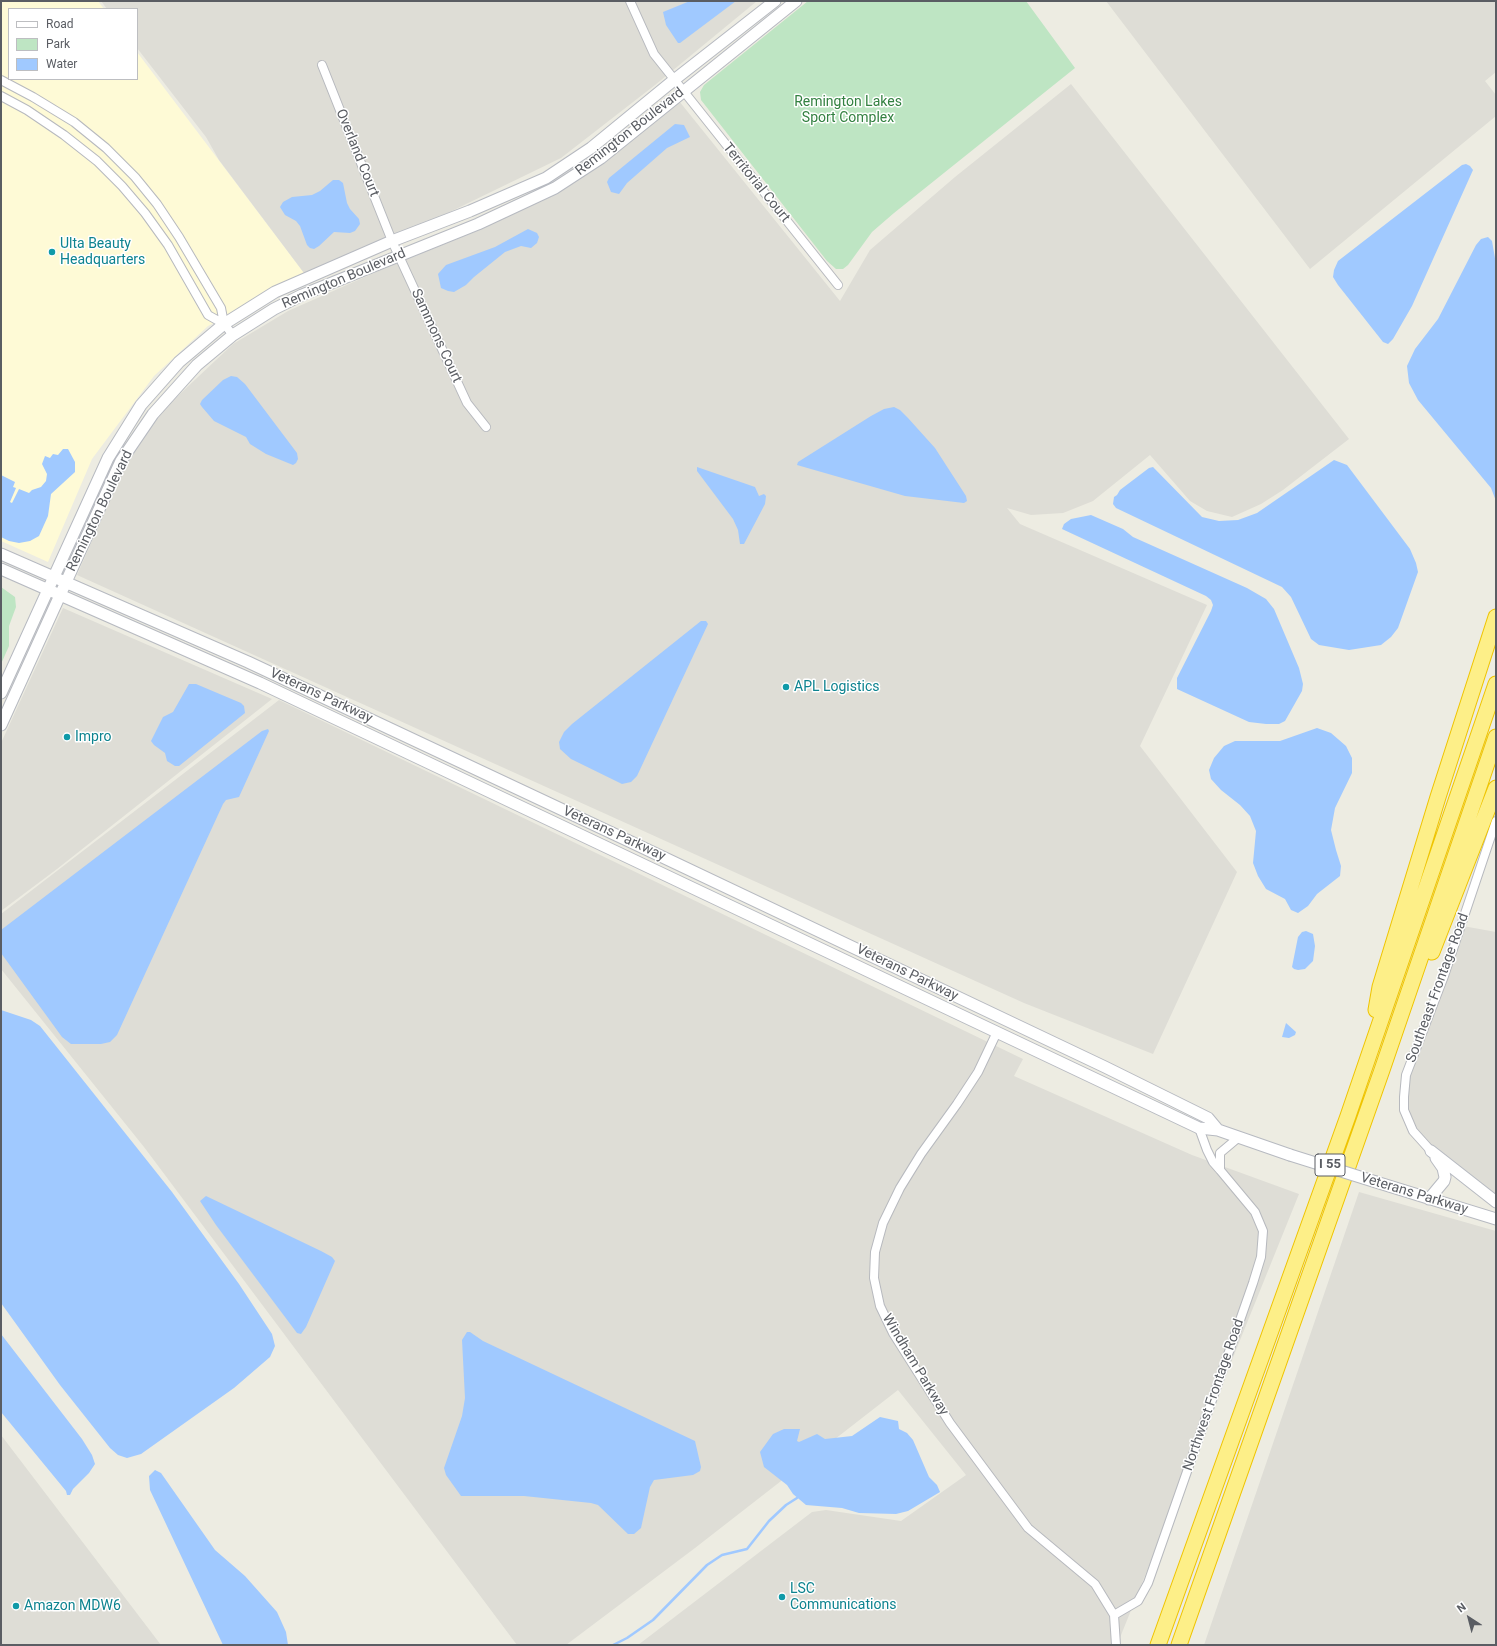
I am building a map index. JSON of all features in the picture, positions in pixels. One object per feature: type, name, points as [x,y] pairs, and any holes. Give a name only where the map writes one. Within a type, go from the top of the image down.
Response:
[{"type":"highway","points":[[1365,1066],[1380,987],[1496,617]]},
{"type":"highway","name":"I 55","points":[[1158,1645],[1365,1066],[1496,684]]},
{"type":"highway","name":"I 55","points":[[1179,1645],[1382,1070],[1496,737]]},
{"type":"highway","points":[[1382,1070],[1445,922],[1496,788]]},
{"type":"main road","name":"Remington Boulevard","points":[[1,693],[108,458],[141,405],[179,362],[224,324],[255,303],[281,289],[392,241],[470,212],[546,178],[591,148],[774,1]]},
{"type":"main road","name":"Remington Boulevard","points":[[1,725],[121,461],[153,414],[197,365],[233,335],[269,312],[302,295],[478,224],[555,188],[601,158],[796,1]]},
{"type":"main road","name":"Veterans Parkway","points":[[1,554],[248,662],[658,855],[1119,1074],[1208,1118],[1218,1130]]},
{"type":"main road","name":"Veterans Parkway","points":[[1,570],[267,687],[1199,1128],[1218,1130],[1290,1155],[1496,1219]]},
{"type":"main road","points":[[1429,1199],[1444,1181],[1445,1177],[1443,1168],[1431,1151]]},
{"type":"main road","points":[[1431,1151],[1496,1202]]},
{"type":"street","name":"Territorial Court","points":[[630,1],[654,54],[838,285]]},
{"type":"street","name":"Overland Court","points":[[322,65],[392,241]]},
{"type":"street","points":[[1,80],[33,96],[74,122],[106,148],[135,177],[158,204],[179,236],[221,308],[224,324]]},
{"type":"street","points":[[1,96],[27,110],[64,135],[97,161],[122,186],[145,213],[168,245],[208,315],[224,324],[233,335]]},
{"type":"street","name":"Sammons Court","points":[[392,241],[467,403],[486,427]]},
{"type":"street","name":"Southeast Frontage Road","points":[[1431,1151],[1414,1131],[1404,1110],[1406,1075],[1444,976],[1496,821]]},
{"type":"street","name":"Windham Parkway","points":[[997,1032],[978,1072],[900,1188],[883,1223],[875,1252],[874,1278],[880,1306],[893,1333],[950,1423],[1028,1528],[1095,1584],[1114,1615],[1116,1645]]},
{"type":"street","name":"Northwest Frontage Road","points":[[1114,1615],[1138,1601],[1148,1583],[1254,1283],[1261,1257],[1263,1231],[1254,1212],[1213,1162],[1199,1128]]},
{"type":"street","points":[[1220,1170],[1220,1153],[1239,1137]]},
{"type":"shaded area","points":[[1,1],[98,1],[103,8],[8,8],[8,80],[138,80],[138,53],[304,273],[208,326],[154,376],[92,459],[48,562],[1,541]]},
{"type":"shaded area","points":[[101,1],[757,1],[655,85],[561,158],[425,224],[304,273],[219,160],[206,137],[138,49],[138,8],[106,8]]},
{"type":"shaded area","points":[[1106,1],[1496,1],[1496,72],[1485,81],[1496,95],[1496,116],[1310,269]]},
{"type":"shaded area","points":[[1071,84],[1349,439],[1283,490],[1261,504],[1232,517],[1207,511],[1190,501],[1150,455],[1093,501],[1063,513],[1031,515],[1007,508],[1020,524],[1207,605],[1140,746],[1237,872],[1153,1054],[1024,1003],[77,575],[126,463],[164,409],[233,344],[288,311],[392,265],[477,231],[558,192],[623,148],[679,101],[840,301],[870,250],[955,177]]},
{"type":"shaded area","points":[[63,608],[272,699],[57,869],[1,911],[1,743]]},
{"type":"shaded area","points":[[279,700],[1023,1059],[1014,1076],[1192,1155],[1299,1194],[1117,1645],[638,1645],[812,1512],[826,1510],[901,1521],[966,1475],[898,1390],[695,1548],[566,1645],[517,1645],[144,1147],[1,969],[1,914]]},
{"type":"shaded area","points":[[1463,926],[1496,932],[1496,1195],[1433,1147],[1419,1133],[1410,1115],[1407,1095],[1411,1069]]},
{"type":"shaded area","points":[[1359,1192],[1496,1231],[1496,1645],[1204,1645]]},
{"type":"shaded area","points":[[1,1435],[161,1645],[1,1645]]},
{"type":"green space","name":"Remington Lakes Sport Complex","points":[[808,1],[1026,1],[1075,68],[894,213],[872,232],[848,265],[843,269],[836,269],[827,261],[701,100],[700,92],[704,85]]},
{"type":"green space","points":[[1,587],[15,597],[16,607],[9,626],[9,646],[1,664]]},
{"type":"water","points":[[690,1],[736,1],[678,43],[666,25],[663,12]]},
{"type":"water","points":[[675,124],[684,125],[690,137],[667,148],[627,183],[619,194],[611,192],[607,182],[609,178]]},
{"type":"water","points":[[1466,164],[1473,170],[1412,306],[1393,339],[1388,344],[1383,342],[1333,277],[1338,261],[1462,165]]},
{"type":"water","points":[[333,180],[339,180],[343,183],[347,203],[359,219],[360,224],[355,231],[350,233],[334,232],[319,246],[314,249],[310,248],[307,245],[300,226],[296,221],[285,215],[280,207],[283,202],[292,197],[312,195],[320,191]]},
{"type":"water","points":[[528,229],[537,233],[539,237],[537,243],[531,248],[521,246],[505,252],[466,285],[454,292],[441,288],[438,274],[446,265],[495,247]]},
{"type":"water","points":[[1488,237],[1492,241],[1496,264],[1496,501],[1491,488],[1418,400],[1409,383],[1407,366],[1415,349],[1438,319],[1476,245],[1481,239]]},
{"type":"water","points":[[231,376],[237,377],[245,384],[297,453],[298,459],[296,463],[293,465],[266,454],[250,444],[246,437],[214,421],[202,407],[200,404],[202,400],[223,380]]},
{"type":"water","points":[[894,407],[900,410],[908,418],[935,448],[966,496],[967,501],[964,503],[905,496],[797,465],[798,462],[871,416],[884,409]]},
{"type":"water","points":[[63,449],[68,449],[75,462],[75,472],[51,494],[48,516],[39,536],[30,541],[19,543],[9,541],[1,537],[1,475],[15,482],[13,487],[16,488],[10,502],[12,503],[19,489],[29,493],[32,490],[41,487],[46,481],[47,474],[42,464],[45,456],[50,458],[53,454],[58,455]]},
{"type":"water","points":[[1334,460],[1347,465],[1410,549],[1416,563],[1418,572],[1398,628],[1391,637],[1381,645],[1349,650],[1319,645],[1311,639],[1291,597],[1282,587],[1116,508],[1113,504],[1114,497],[1120,490],[1149,468],[1153,467],[1202,517],[1219,521],[1238,520],[1257,513]]},
{"type":"water","points":[[697,467],[755,487],[759,496],[764,494],[766,496],[765,504],[744,544],[740,544],[738,530],[733,519],[697,471]]},
{"type":"water","points":[[1091,515],[1123,529],[1133,537],[1247,588],[1266,599],[1274,609],[1299,668],[1303,684],[1302,691],[1285,721],[1279,724],[1249,722],[1177,689],[1177,678],[1211,611],[1213,605],[1211,600],[1206,596],[1062,529],[1064,524],[1071,519]]},
{"type":"water","points":[[701,621],[706,621],[708,624],[637,776],[631,782],[622,784],[571,759],[560,749],[559,742],[564,732],[572,724]]},
{"type":"water","points":[[189,684],[196,684],[241,703],[244,706],[245,713],[179,766],[175,766],[167,761],[165,753],[151,741],[163,717],[173,712]]},
{"type":"water","points":[[1317,728],[1331,733],[1346,746],[1352,758],[1352,773],[1335,808],[1331,830],[1341,866],[1340,876],[1317,894],[1308,906],[1298,913],[1291,910],[1285,899],[1266,889],[1258,876],[1253,863],[1256,831],[1250,816],[1211,779],[1209,770],[1214,758],[1224,746],[1235,741],[1280,741]]},
{"type":"water","points":[[268,729],[269,731],[239,797],[226,800],[223,804],[117,1035],[110,1042],[101,1044],[71,1044],[62,1037],[1,953],[1,930],[262,731]]},
{"type":"water","points":[[1306,931],[1313,934],[1315,946],[1313,961],[1305,969],[1294,969],[1292,967],[1298,937],[1302,932]]},
{"type":"water","points":[[1,1010],[31,1020],[40,1026],[172,1192],[239,1284],[272,1334],[275,1346],[270,1357],[234,1388],[141,1454],[127,1458],[118,1455],[110,1448],[60,1385],[1,1303]]},
{"type":"water","points":[[1286,1023],[1296,1032],[1295,1035],[1289,1038],[1282,1037]]},
{"type":"water","points":[[206,1196],[321,1251],[332,1257],[335,1261],[306,1327],[301,1334],[297,1333],[216,1225],[200,1201]]},
{"type":"water","points":[[467,1332],[470,1332],[483,1341],[695,1441],[701,1467],[700,1471],[693,1475],[654,1480],[650,1487],[641,1528],[634,1534],[628,1534],[598,1505],[591,1503],[524,1496],[461,1496],[446,1475],[444,1468],[462,1416],[465,1398],[462,1340]]},
{"type":"water","points":[[1,1334],[82,1439],[92,1455],[95,1464],[89,1473],[73,1489],[70,1495],[67,1495],[66,1491],[1,1412]]},
{"type":"water","points":[[880,1417],[898,1421],[899,1429],[907,1433],[913,1440],[929,1477],[937,1485],[940,1492],[908,1511],[896,1514],[859,1513],[842,1508],[806,1505],[793,1494],[787,1485],[764,1467],[760,1452],[773,1434],[784,1429],[800,1429],[797,1441],[799,1442],[817,1434],[825,1439],[852,1436]]},
{"type":"water","points":[[155,1470],[161,1473],[215,1550],[245,1576],[277,1612],[286,1632],[288,1645],[223,1645],[150,1490],[149,1476]]},
{"type":"waterway","points":[[613,1645],[627,1638],[653,1620],[707,1565],[722,1555],[747,1549],[769,1521],[786,1505],[797,1498]]},
{"type":"place","name":"Ulta Beauty Headquarters","points":[[52,252]]},
{"type":"place","name":"APL Logistics","points":[[786,687]]},
{"type":"place","name":"Impro","points":[[67,737]]},
{"type":"place","name":"LSC Communications","points":[[782,1597]]},
{"type":"place","name":"Amazon MDW6","points":[[16,1606]]}]
